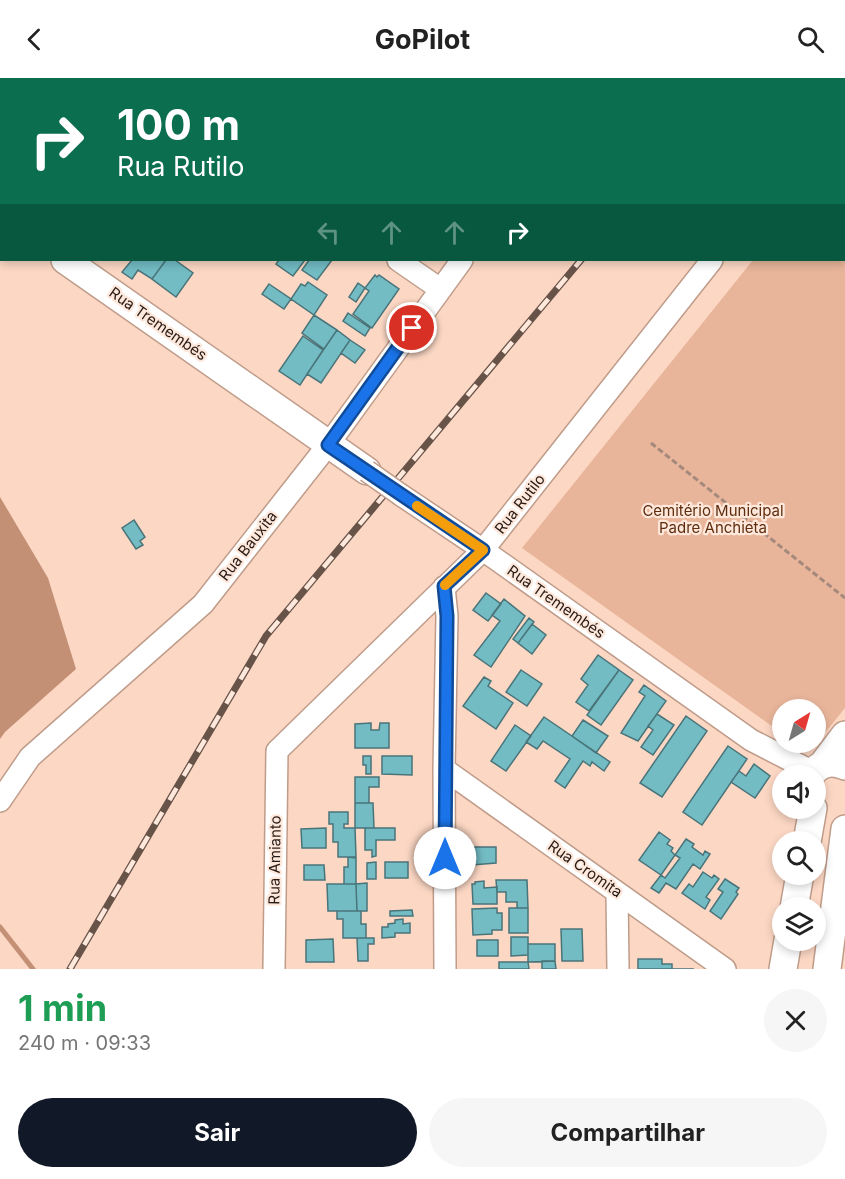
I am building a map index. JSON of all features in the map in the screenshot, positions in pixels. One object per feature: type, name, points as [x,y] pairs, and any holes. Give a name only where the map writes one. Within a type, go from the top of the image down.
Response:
[{"type":"street","name":"Rua Tremembés","points":[[66,261],[400,495],[483,550],[751,740],[803,765]]},
{"type":"street","points":[[400,261],[440,289]]},
{"type":"street","name":"Rua Bauxita","points":[[0,801],[30,757],[203,604],[328,445],[461,261]]},
{"type":"street","name":"Rua Rutilo","points":[[277,751],[483,550],[711,261]]},
{"type":"street","points":[[444,586],[447,616],[444,769],[445,969]]},
{"type":"street","points":[[821,765],[845,735]]},
{"type":"street","name":"Rua Amianto","points":[[274,969],[277,751]]},
{"type":"street","name":"Rua Cromita","points":[[444,769],[725,969]]},
{"type":"street","points":[[826,813],[835,814],[845,810]]},
{"type":"street","points":[[826,969],[842,879],[845,829]]},
{"type":"street","points":[[617,892],[618,969]]},
{"type":"street","points":[[783,969],[786,951]]},
{"type":"path","points":[[651,443],[845,598]]},
{"type":"green space","name":"Cemitério Municipal Padre Anchieta","points":[[752,261],[845,261],[845,708],[826,732],[826,699],[772,699],[772,726],[522,548]]},
{"type":"shaded area","points":[[0,497],[48,578],[76,669],[0,739]]},
{"type":"building","points":[[131,261],[165,261],[152,279],[138,270],[132,279],[122,272]]},
{"type":"building","points":[[165,261],[176,261],[193,273],[176,297],[152,279]]},
{"type":"building","points":[[278,261],[304,261],[293,276],[276,264]]},
{"type":"building","points":[[308,261],[331,261],[317,280],[302,270]]},
{"type":"building","points":[[375,275],[377,277],[379,275],[399,289],[372,328],[353,314],[369,291],[365,288]]},
{"type":"building","points":[[308,282],[327,295],[314,315],[291,299],[301,284],[305,286]]},
{"type":"building","points":[[358,283],[365,288],[356,302],[349,297]]},
{"type":"building","points":[[269,284],[291,299],[284,309],[262,294]]},
{"type":"building","points":[[348,313],[370,328],[365,336],[343,321]]},
{"type":"building","points":[[314,315],[337,330],[324,349],[302,333]]},
{"type":"building","points":[[337,330],[350,340],[321,383],[307,374]]},
{"type":"building","points":[[303,336],[323,350],[300,385],[279,371]]},
{"type":"building","points":[[350,340],[365,350],[355,363],[341,353]]},
{"type":"building","points":[[134,520],[145,537],[140,541],[143,545],[136,549],[122,528]]},
{"type":"building","points":[[486,593],[501,604],[488,621],[473,610]]},
{"type":"building","points":[[504,599],[525,616],[491,667],[474,655],[500,621],[492,615]]},
{"type":"building","points":[[529,618],[534,622],[518,643],[513,639]]},
{"type":"building","points":[[532,624],[546,635],[532,654],[518,643]]},
{"type":"building","points":[[598,655],[619,670],[589,711],[576,702],[588,685],[581,679]]},
{"type":"building","points":[[521,670],[542,684],[527,706],[506,692]]},
{"type":"building","points":[[619,670],[633,680],[601,725],[587,715]]},
{"type":"building","points":[[484,677],[491,681],[488,686],[513,703],[496,729],[463,706]]},
{"type":"building","points":[[644,685],[666,701],[638,741],[621,733],[645,696],[639,692]]},
{"type":"building","points":[[657,714],[674,725],[653,755],[641,747],[653,730],[648,726]]},
{"type":"building","points":[[686,716],[707,731],[662,797],[640,783]]},
{"type":"building","points":[[544,717],[610,762],[604,771],[592,762],[590,766],[583,761],[565,788],[555,781],[570,759],[543,741],[537,749],[526,742]]},
{"type":"building","points":[[583,720],[608,736],[596,753],[572,736]]},
{"type":"building","points":[[371,723],[371,730],[379,730],[380,723],[389,723],[389,748],[355,748],[355,724]]},
{"type":"building","points":[[515,725],[531,736],[506,771],[491,761]]},
{"type":"building","points":[[728,746],[747,759],[702,825],[683,812]]},
{"type":"building","points":[[363,756],[371,756],[371,774],[366,774]]},
{"type":"building","points":[[382,756],[412,756],[412,775],[382,774]]},
{"type":"building","points":[[754,764],[770,776],[755,798],[731,782],[739,771],[746,776]]},
{"type":"building","points":[[355,777],[379,777],[379,787],[369,787],[369,803],[355,803]]},
{"type":"building","points":[[355,803],[373,803],[374,828],[355,828]]},
{"type":"building","points":[[329,812],[348,812],[348,824],[344,824],[344,828],[355,828],[356,857],[338,857],[338,842],[333,842],[333,824],[329,824]]},
{"type":"building","points":[[326,828],[326,848],[302,848],[301,829]]},
{"type":"building","points":[[365,828],[395,828],[395,840],[376,840],[376,856],[372,857],[372,850],[365,850]]},
{"type":"building","points":[[659,832],[670,840],[667,844],[673,848],[671,851],[675,855],[661,875],[639,860]]},
{"type":"building","points":[[686,839],[694,844],[692,847],[703,855],[705,851],[710,854],[700,869],[693,864],[676,889],[666,883],[659,893],[651,888],[661,875],[665,878],[680,858],[675,855]]},
{"type":"building","points":[[471,847],[496,847],[496,863],[472,865]]},
{"type":"building","points":[[348,857],[356,858],[356,884],[344,884],[344,867],[348,867]]},
{"type":"building","points":[[376,862],[376,879],[367,879],[367,863]]},
{"type":"building","points":[[385,862],[408,862],[408,878],[385,878]]},
{"type":"building","points":[[304,865],[324,865],[325,880],[304,880]]},
{"type":"building","points":[[703,872],[712,878],[714,875],[719,879],[706,897],[710,900],[705,909],[682,893],[689,884],[693,887]]},
{"type":"building","points":[[725,879],[739,888],[736,892],[738,894],[721,919],[710,911],[723,892],[718,889]]},
{"type":"building","points":[[496,880],[527,880],[528,908],[517,908],[517,902],[506,902],[506,892],[497,892]]},
{"type":"building","points":[[484,881],[484,888],[497,887],[497,904],[473,904],[472,884]]},
{"type":"building","points":[[367,883],[367,911],[357,911],[356,884]]},
{"type":"building","points":[[327,884],[356,884],[357,911],[328,911]]},
{"type":"building","points":[[497,908],[497,913],[502,913],[502,930],[492,930],[492,934],[473,935],[472,909]]},
{"type":"building","points":[[509,908],[528,908],[528,933],[509,933]]},
{"type":"building","points":[[412,910],[413,916],[390,916],[390,911]]},
{"type":"building","points":[[337,911],[361,911],[361,924],[366,924],[366,938],[343,938],[343,919],[337,919]]},
{"type":"building","points":[[403,919],[403,924],[410,923],[410,933],[395,933],[395,937],[382,938],[382,927],[388,927],[388,924],[395,923],[395,920]]},
{"type":"building","points":[[561,929],[582,929],[583,961],[562,961]]},
{"type":"building","points":[[511,937],[528,937],[528,955],[511,956]]},
{"type":"building","points":[[357,938],[374,938],[374,944],[368,944],[368,961],[358,961]]},
{"type":"building","points":[[333,939],[334,962],[306,962],[306,940]]},
{"type":"building","points":[[477,940],[498,940],[498,956],[477,956]]},
{"type":"building","points":[[528,944],[555,944],[555,961],[528,962]]},
{"type":"building","points":[[638,959],[662,959],[662,964],[672,964],[672,969],[638,969]]},
{"type":"building","points":[[542,961],[555,961],[556,969],[542,969]]},
{"type":"building","points":[[499,962],[528,962],[529,969],[499,969]]},
{"type":"waterway","points":[[0,927],[33,969]]},
{"type":"railway","points":[[70,969],[266,636],[580,261]]},
{"type":"slow traffic","points":[[417,506],[483,550],[445,585]]},
{"type":"route","points":[[412,328],[328,445],[483,550],[444,586],[447,616],[445,858]]}]
